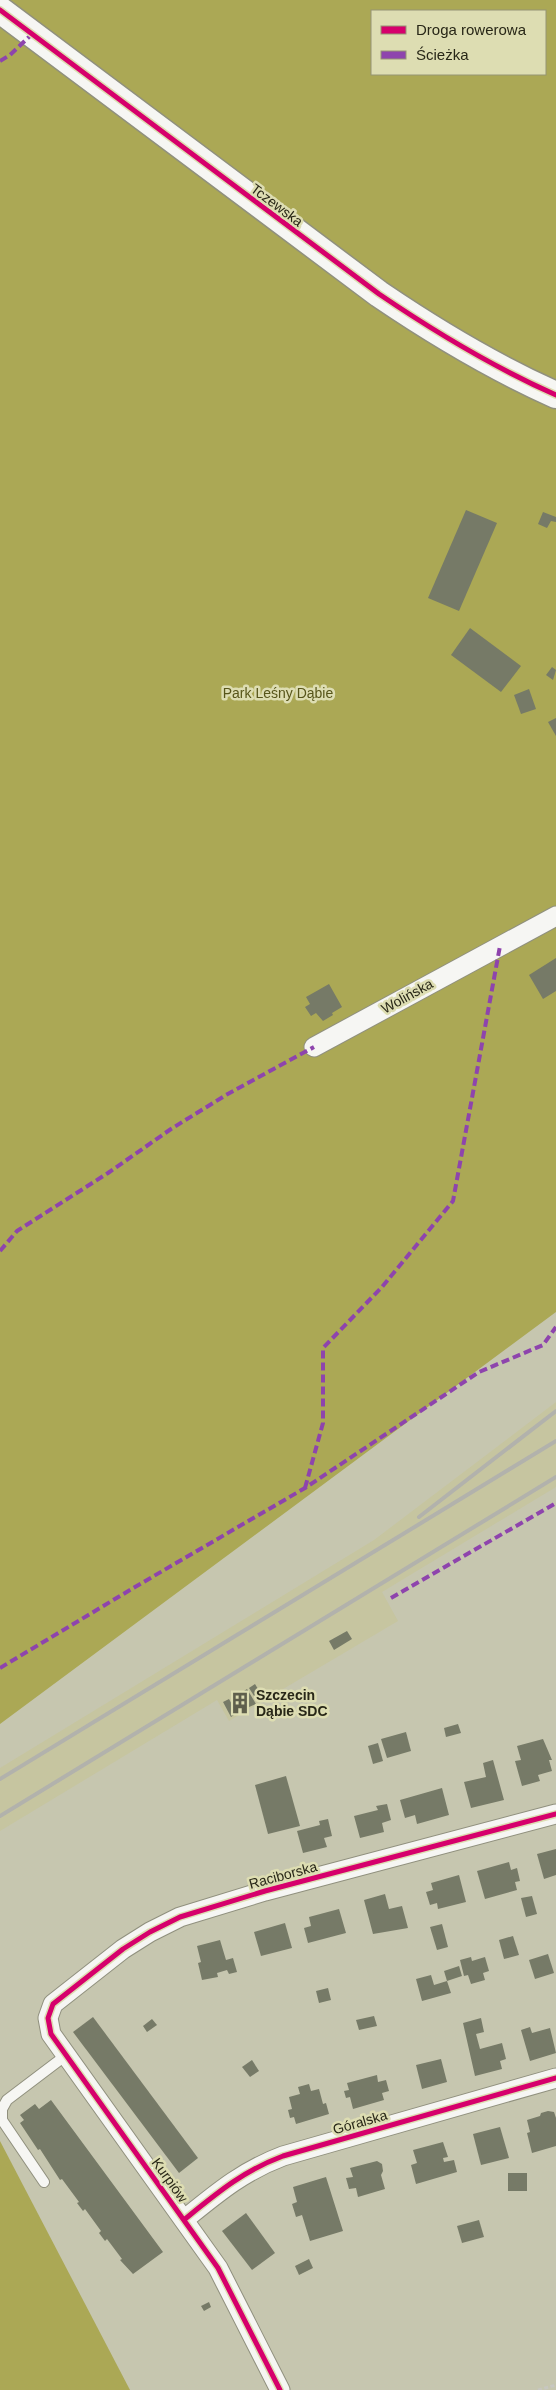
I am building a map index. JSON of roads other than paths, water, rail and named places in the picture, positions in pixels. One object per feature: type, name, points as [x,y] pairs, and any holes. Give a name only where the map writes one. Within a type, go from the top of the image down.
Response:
[{"type":"street","name":"Tczewska","points":[[0,10],[379,294],[434,331],[487,361],[556,395]]},
{"type":"street","name":"Wolińska","points":[[314,1047],[556,916]]},
{"type":"street","name":"Raciborska","points":[[48,2018],[53,2004],[98,1968],[150,1932],[180,1917],[265,1891],[556,1814]]},
{"type":"street","name":"Kurpiów","points":[[48,2018],[51,2034],[65,2056],[185,2219],[232,2292],[280,2390]]},
{"type":"street","name":"Góralska","points":[[185,2219],[238,2177],[275,2159],[556,2078]]},
{"type":"lane","points":[[44,2182],[2,2120],[2,2109],[7,2100],[65,2056]]},
{"type":"railway","points":[[419,1517],[556,1411]]},
{"type":"railway","points":[[0,1779],[556,1441]]},
{"type":"railway","points":[[0,1816],[556,1477]]},
{"type":"place","name":"Szczecin Dąbie SDC","points":[[240,1703]]},
{"type":"park label","name":"Park Leśny Dąbie","points":[[278,693]]}]
